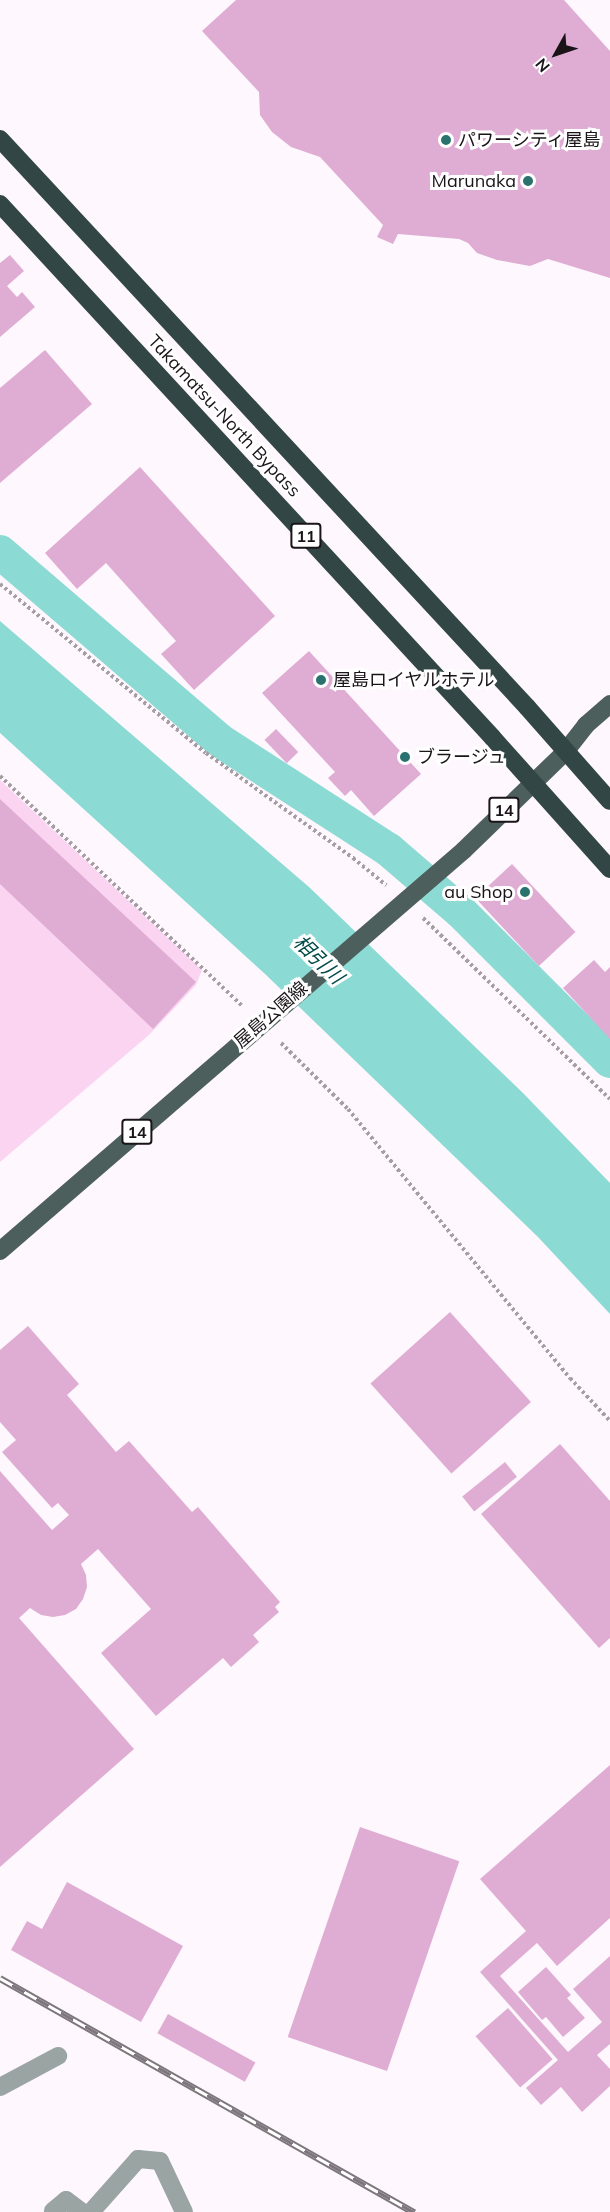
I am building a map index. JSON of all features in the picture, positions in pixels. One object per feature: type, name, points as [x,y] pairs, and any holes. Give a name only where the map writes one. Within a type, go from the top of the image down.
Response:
[{"type":"highway","name":"Takamatsu-North Bypass","points":[[0,139],[527,707],[610,801]]},
{"type":"highway","name":"Takamatsu-North Bypass","points":[[0,204],[610,869]]},
{"type":"main road","name":"屋島公園線","points":[[0,1251],[267,1018],[443,869],[566,752],[586,724],[610,704]]},
{"type":"street","points":[[0,2087],[58,2056]]},
{"type":"street","points":[[91,2212],[138,2159],[160,2162],[184,2212]]},
{"type":"street","points":[[53,2211],[66,2200],[82,2212]]},
{"type":"path","points":[[0,584],[206,753],[353,858],[400,905],[610,1099]]},
{"type":"path","points":[[0,776],[267,1018],[348,1109],[570,1378],[610,1421]]},
{"type":"shaded area","points":[[0,780],[202,970],[196,985],[150,1034],[0,1162]]},
{"type":"water","name":"相引川","points":[[0,621],[309,887],[523,1093],[610,1183],[610,1314],[538,1237],[264,973],[0,733]]},
{"type":"building","name":"パワーシティ屋島","points":[[236,0],[564,0],[610,51],[610,278],[548,259],[530,266],[497,260],[477,253],[468,243],[459,239],[398,234],[393,244],[377,237],[383,225],[320,157],[291,147],[272,132],[260,115],[259,92],[202,31]]},
{"type":"building","points":[[10,255],[24,271],[7,286],[17,297],[22,292],[35,307],[0,337],[0,263]]},
{"type":"building","points":[[45,350],[92,404],[0,483],[0,388]]},
{"type":"building","points":[[140,467],[275,616],[194,690],[161,654],[176,641],[106,563],[77,589],[45,553]]},
{"type":"building","points":[[309,651],[421,774],[374,816],[351,790],[345,796],[328,778],[335,772],[262,693]]},
{"type":"building","points":[[276,729],[298,752],[287,763],[264,740]]},
{"type":"building","points":[[0,799],[196,982],[153,1029],[0,884]]},
{"type":"building","points":[[512,864],[575,932],[539,966],[475,898]]},
{"type":"building","points":[[594,960],[605,972],[610,967],[610,1039],[563,988]]},
{"type":"building","points":[[450,1312],[531,1402],[451,1474],[370,1384]]},
{"type":"building","points":[[28,1326],[79,1384],[67,1395],[116,1452],[129,1441],[192,1512],[198,1507],[280,1602],[275,1607],[279,1612],[253,1635],[259,1642],[231,1667],[223,1658],[156,1716],[101,1653],[151,1609],[98,1549],[81,1564],[86,1575],[87,1587],[76,1609],[65,1615],[53,1617],[41,1615],[30,1608],[19,1618],[134,1749],[0,1867],[0,1471],[52,1530],[69,1515],[58,1503],[52,1508],[2,1452],[16,1440],[0,1422],[0,1350]]},
{"type":"building","points":[[560,1444],[610,1501],[610,1638],[599,1648],[481,1514]]},
{"type":"building","points":[[505,1462],[517,1477],[474,1511],[462,1497]]},
{"type":"building","points":[[610,1765],[610,1918],[557,1966],[537,1943],[500,1976],[568,2052],[602,2022],[573,1989],[610,1956],[610,2044],[597,2055],[610,2069],[610,2086],[582,2112],[561,2087],[541,2105],[526,2088],[558,2060],[480,1972],[526,1931],[480,1879]]},
{"type":"building","points":[[360,1827],[459,1861],[387,2071],[288,2037]]},
{"type":"building","points":[[67,1882],[183,1946],[141,2022],[11,1950],[27,1921],[42,1929]]},
{"type":"building","points":[[546,1967],[571,1995],[567,1998],[585,2018],[563,2037],[546,2017],[542,2020],[518,1992]]},
{"type":"building","points":[[508,2008],[553,2059],[520,2088],[476,2036]]},
{"type":"building","points":[[168,2014],[255,2062],[245,2082],[157,2033]]},
{"type":"waterway","points":[[0,552],[219,740],[389,850],[460,911],[610,1061]]},
{"type":"railway","points":[[0,1978],[414,2212]]},
{"type":"place","name":"パワーシティ屋島","points":[[446,140]]},
{"type":"place","name":"Marunaka","points":[[528,181]]},
{"type":"place","name":"屋島ロイヤルホテル","points":[[321,680]]},
{"type":"place","name":"ブラージュ","points":[[405,757]]},
{"type":"place","name":"au Shop","points":[[525,892]]}]
